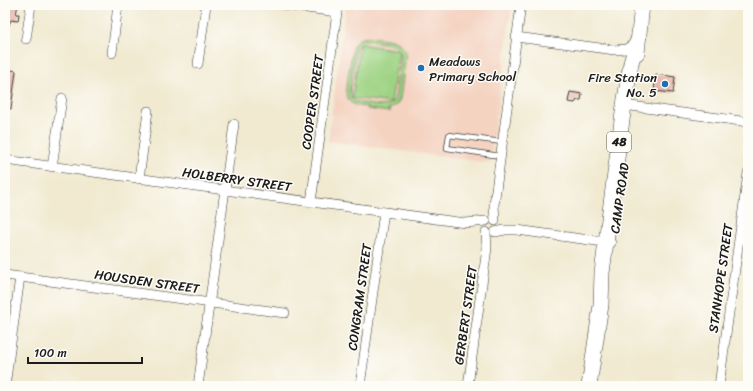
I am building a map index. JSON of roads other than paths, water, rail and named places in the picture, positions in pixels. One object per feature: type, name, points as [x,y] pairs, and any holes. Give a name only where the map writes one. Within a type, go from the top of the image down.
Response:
[{"type":"main road","name":"CAMP ROAD","points":[[589,386],[601,305],[602,273],[609,243],[628,106],[636,64],[637,42],[642,5]]},
{"type":"main road","name":"CAMP ROAD","points":[[628,106],[631,63],[637,42]]},
{"type":"street","points":[[26,39],[31,5]]},
{"type":"street","points":[[112,53],[118,5]]},
{"type":"street","points":[[198,64],[206,5]]},
{"type":"street","points":[[284,5],[338,8]]},
{"type":"street","name":"GERBERT STREET","points":[[468,386],[521,5]]},
{"type":"street","name":"COOPER STREET","points":[[311,202],[338,8]]},
{"type":"street","points":[[516,37],[615,50],[626,49],[637,42]]},
{"type":"street","points":[[615,50],[625,55],[631,63]]},
{"type":"street","points":[[52,167],[62,98]]},
{"type":"street","points":[[628,106],[748,122]]},
{"type":"street","points":[[138,179],[148,111]]},
{"type":"street","points":[[198,386],[234,124]]},
{"type":"street","name":"HOLBERRY STREET","points":[[5,160],[609,243]]},
{"type":"street","name":"STANHOPE STREET","points":[[719,386],[748,173]]},
{"type":"street","name":"CONGRAM STREET","points":[[360,386],[384,212]]},
{"type":"street","name":"HOUSDEN STREET","points":[[5,275],[285,313]]},
{"type":"street","points":[[5,386],[20,277]]},
{"type":"lane","points":[[500,156],[447,148],[449,135],[502,142]]},
{"type":"place","name":"Meadows Primary School","points":[[421,68]]},
{"type":"place","name":"Fire Station No. 5","points":[[665,84]]}]
